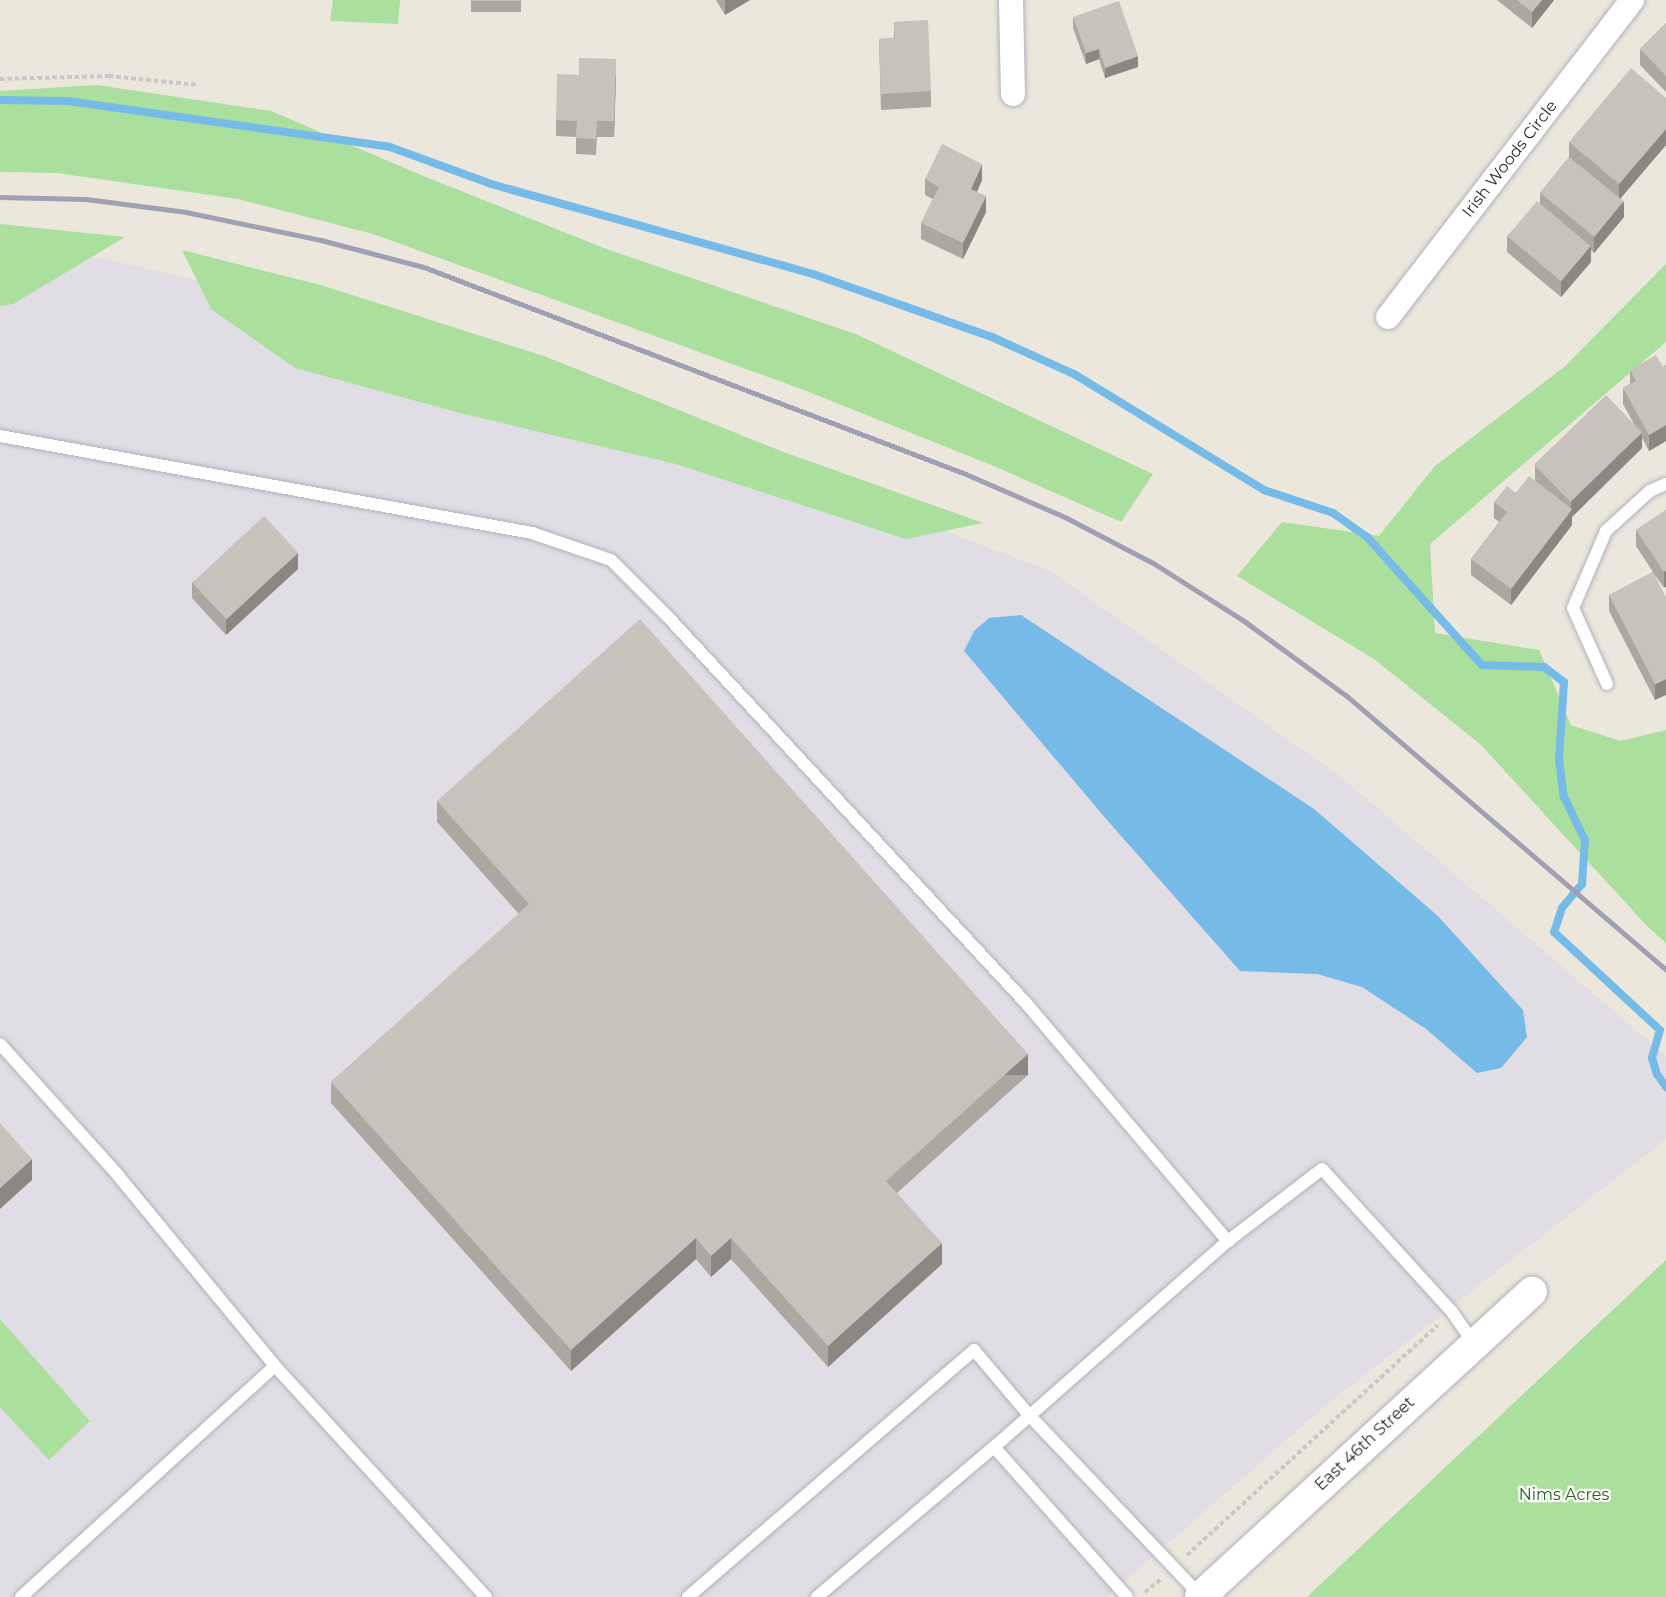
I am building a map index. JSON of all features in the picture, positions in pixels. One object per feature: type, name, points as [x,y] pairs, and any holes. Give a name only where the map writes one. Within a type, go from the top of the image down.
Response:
[{"type":"street","points":[[1011,0],[1013,94]]},
{"type":"street","name":"Irish Woods Circle","points":[[1388,317],[1632,0]]},
{"type":"street","name":"East 46th Street","points":[[1200,1597],[1532,1292]]},
{"type":"lane","points":[[0,436],[532,533],[611,560],[668,617],[1025,1002],[1228,1241]]},
{"type":"lane","points":[[1607,684],[1573,608],[1606,531],[1650,491],[1666,484]]},
{"type":"lane","points":[[0,1044],[116,1173],[275,1366],[486,1597]]},
{"type":"lane","points":[[817,1597],[994,1447],[1228,1241],[1322,1169],[1452,1312],[1474,1344]]},
{"type":"lane","points":[[688,1597],[974,1350],[1029,1414],[1200,1597]]},
{"type":"lane","points":[[23,1597],[275,1366]]},
{"type":"lane","points":[[994,1447],[1126,1597]]},
{"type":"path","points":[[0,79],[109,76],[199,85]]},
{"type":"path","points":[[1139,1597],[1452,1312]]},
{"type":"shaded area","points":[[101,258],[429,334],[1052,572],[1341,777],[1666,1056],[1666,1139],[1325,1406],[1107,1597],[0,1597],[0,259]]},
{"type":"green space","points":[[333,0],[400,0],[398,24],[330,21]]},
{"type":"green space","points":[[97,85],[271,111],[421,175],[604,248],[858,335],[1153,474],[1121,522],[996,467],[804,390],[373,234],[238,199],[57,173],[0,172],[0,91]]},
{"type":"green space","points":[[0,224],[125,237],[13,304],[0,306]]},
{"type":"green space","points":[[182,250],[321,285],[544,356],[781,451],[983,523],[906,539],[676,464],[464,414],[295,368],[211,309]]},
{"type":"green space","points":[[1666,264],[1666,342],[1430,544],[1435,633],[1539,650],[1571,725],[1620,741],[1666,730],[1666,943],[1648,927],[1480,744],[1374,659],[1237,576],[1282,522],[1379,536],[1435,466],[1564,367]]},
{"type":"green space","name":"Nims Acres","points":[[1666,1260],[1666,1597],[1307,1597]]},
{"type":"green space","points":[[0,1319],[90,1421],[49,1460],[0,1407]]},
{"type":"water","points":[[1021,615],[1314,809],[1438,916],[1523,1010],[1527,1037],[1501,1068],[1477,1073],[1426,1029],[1362,987],[1317,974],[1240,971],[1107,820],[964,651],[974,631],[989,618]]},
{"type":"building","points":[[521,0],[521,1],[471,1]]},
{"type":"building","points":[[1517,0],[1542,0],[1532,12]]},
{"type":"building","points":[[1119,1],[1138,56],[1105,68],[1099,49],[1086,53],[1073,17]]},
{"type":"building","points":[[928,20],[931,91],[881,94],[879,39],[895,38],[894,22]]},
{"type":"building","points":[[1666,23],[1666,76],[1640,49]]},
{"type":"building","points":[[579,58],[616,59],[614,121],[597,121],[596,139],[576,138],[577,121],[556,120],[557,74],[579,75]]},
{"type":"building","points":[[1631,68],[1666,98],[1666,129],[1619,184],[1569,142]]},
{"type":"building","points":[[942,144],[982,164],[971,189],[986,196],[963,243],[921,223],[939,187],[925,179]]},
{"type":"building","points":[[1569,157],[1623,201],[1594,237],[1540,193]]},
{"type":"building","points":[[1537,201],[1591,246],[1561,281],[1507,236]]},
{"type":"building","points":[[1656,355],[1663,367],[1666,365],[1666,425],[1649,435],[1623,388],[1636,381],[1630,370]]},
{"type":"building","points":[[1606,395],[1642,432],[1570,502],[1534,464]]},
{"type":"building","points":[[1529,476],[1572,509],[1511,589],[1471,559],[1507,512],[1494,502],[1507,486],[1516,493]]},
{"type":"building","points":[[1666,510],[1666,571],[1664,572],[1636,530]]},
{"type":"building","points":[[264,516],[298,553],[226,619],[192,583]]},
{"type":"building","points":[[1653,572],[1666,597],[1666,679],[1655,684],[1609,595]]},
{"type":"building","points":[[640,619],[1028,1054],[886,1181],[942,1243],[828,1346],[731,1238],[711,1256],[696,1238],[571,1350],[331,1082],[529,904],[437,801]]},
{"type":"building","points":[[0,1123],[32,1159],[0,1188]]},
{"type":"waterway","points":[[0,100],[68,101],[390,147],[491,184],[813,274],[992,337],[1074,374],[1264,490],[1333,513],[1367,537],[1482,665],[1544,667],[1564,682],[1559,759],[1564,797],[1585,840],[1582,884],[1562,908],[1554,932],[1660,1030],[1652,1058],[1657,1074],[1666,1087]]},
{"type":"railway","points":[[0,197],[86,199],[186,212],[321,240],[424,267],[966,474],[1067,518],[1155,564],[1243,620],[1347,696],[1666,969]]}]
